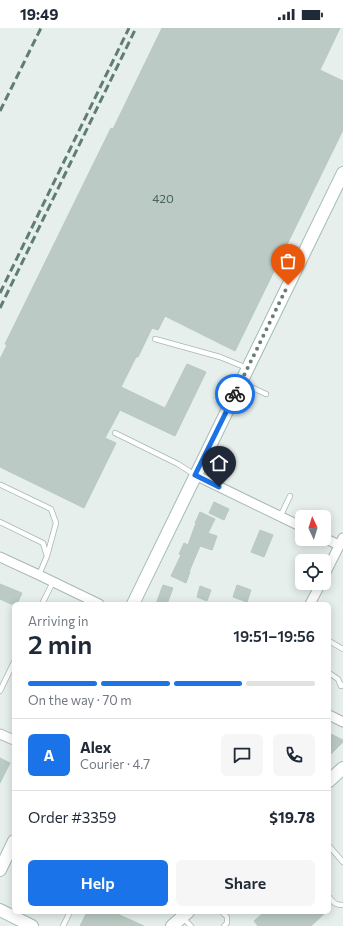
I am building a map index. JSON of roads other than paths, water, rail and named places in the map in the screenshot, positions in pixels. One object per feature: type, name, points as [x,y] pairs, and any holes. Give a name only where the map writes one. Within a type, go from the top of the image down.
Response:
[{"type":"street","points":[[134,602],[343,173]]},
{"type":"street","points":[[195,475],[295,524]]},
{"type":"street","points":[[331,540],[341,542],[331,562]]},
{"type":"street","points":[[0,557],[95,602]]},
{"type":"street","points":[[311,602],[317,590]]},
{"type":"street","points":[[331,716],[343,722]]},
{"type":"street","points":[[0,734],[12,739]]},
{"type":"street","points":[[331,779],[343,768]]},
{"type":"street","points":[[0,870],[4,853],[12,844]]},
{"type":"street","points":[[0,910],[32,926]]},
{"type":"street","points":[[172,926],[185,915]]},
{"type":"lane","points":[[155,339],[220,357],[248,368]]},
{"type":"lane","points":[[241,382],[266,394]]},
{"type":"lane","points":[[115,433],[178,464],[195,475]]},
{"type":"lane","points":[[1,485],[51,509],[56,523],[47,556],[39,575]]},
{"type":"lane","points":[[280,517],[290,496]]},
{"type":"lane","points":[[0,522],[42,543],[47,556]]},
{"type":"lane","points":[[43,602],[53,582]]},
{"type":"lane","points":[[331,643],[343,649]]},
{"type":"lane","points":[[0,691],[12,666]]},
{"type":"lane","points":[[331,674],[338,679],[341,686],[343,684]]},
{"type":"lane","points":[[331,848],[343,862]]},
{"type":"lane","points":[[331,899],[338,905],[343,905]]},
{"type":"lane","points":[[63,926],[69,914]]},
{"type":"lane","points":[[224,914],[227,917],[227,923],[224,926]]},
{"type":"lane","points":[[185,915],[191,926]]},
{"type":"railway","points":[[0,111],[41,28]]},
{"type":"railway","points":[[0,293],[129,28]]},
{"type":"railway","points":[[0,308],[136,28]]}]
